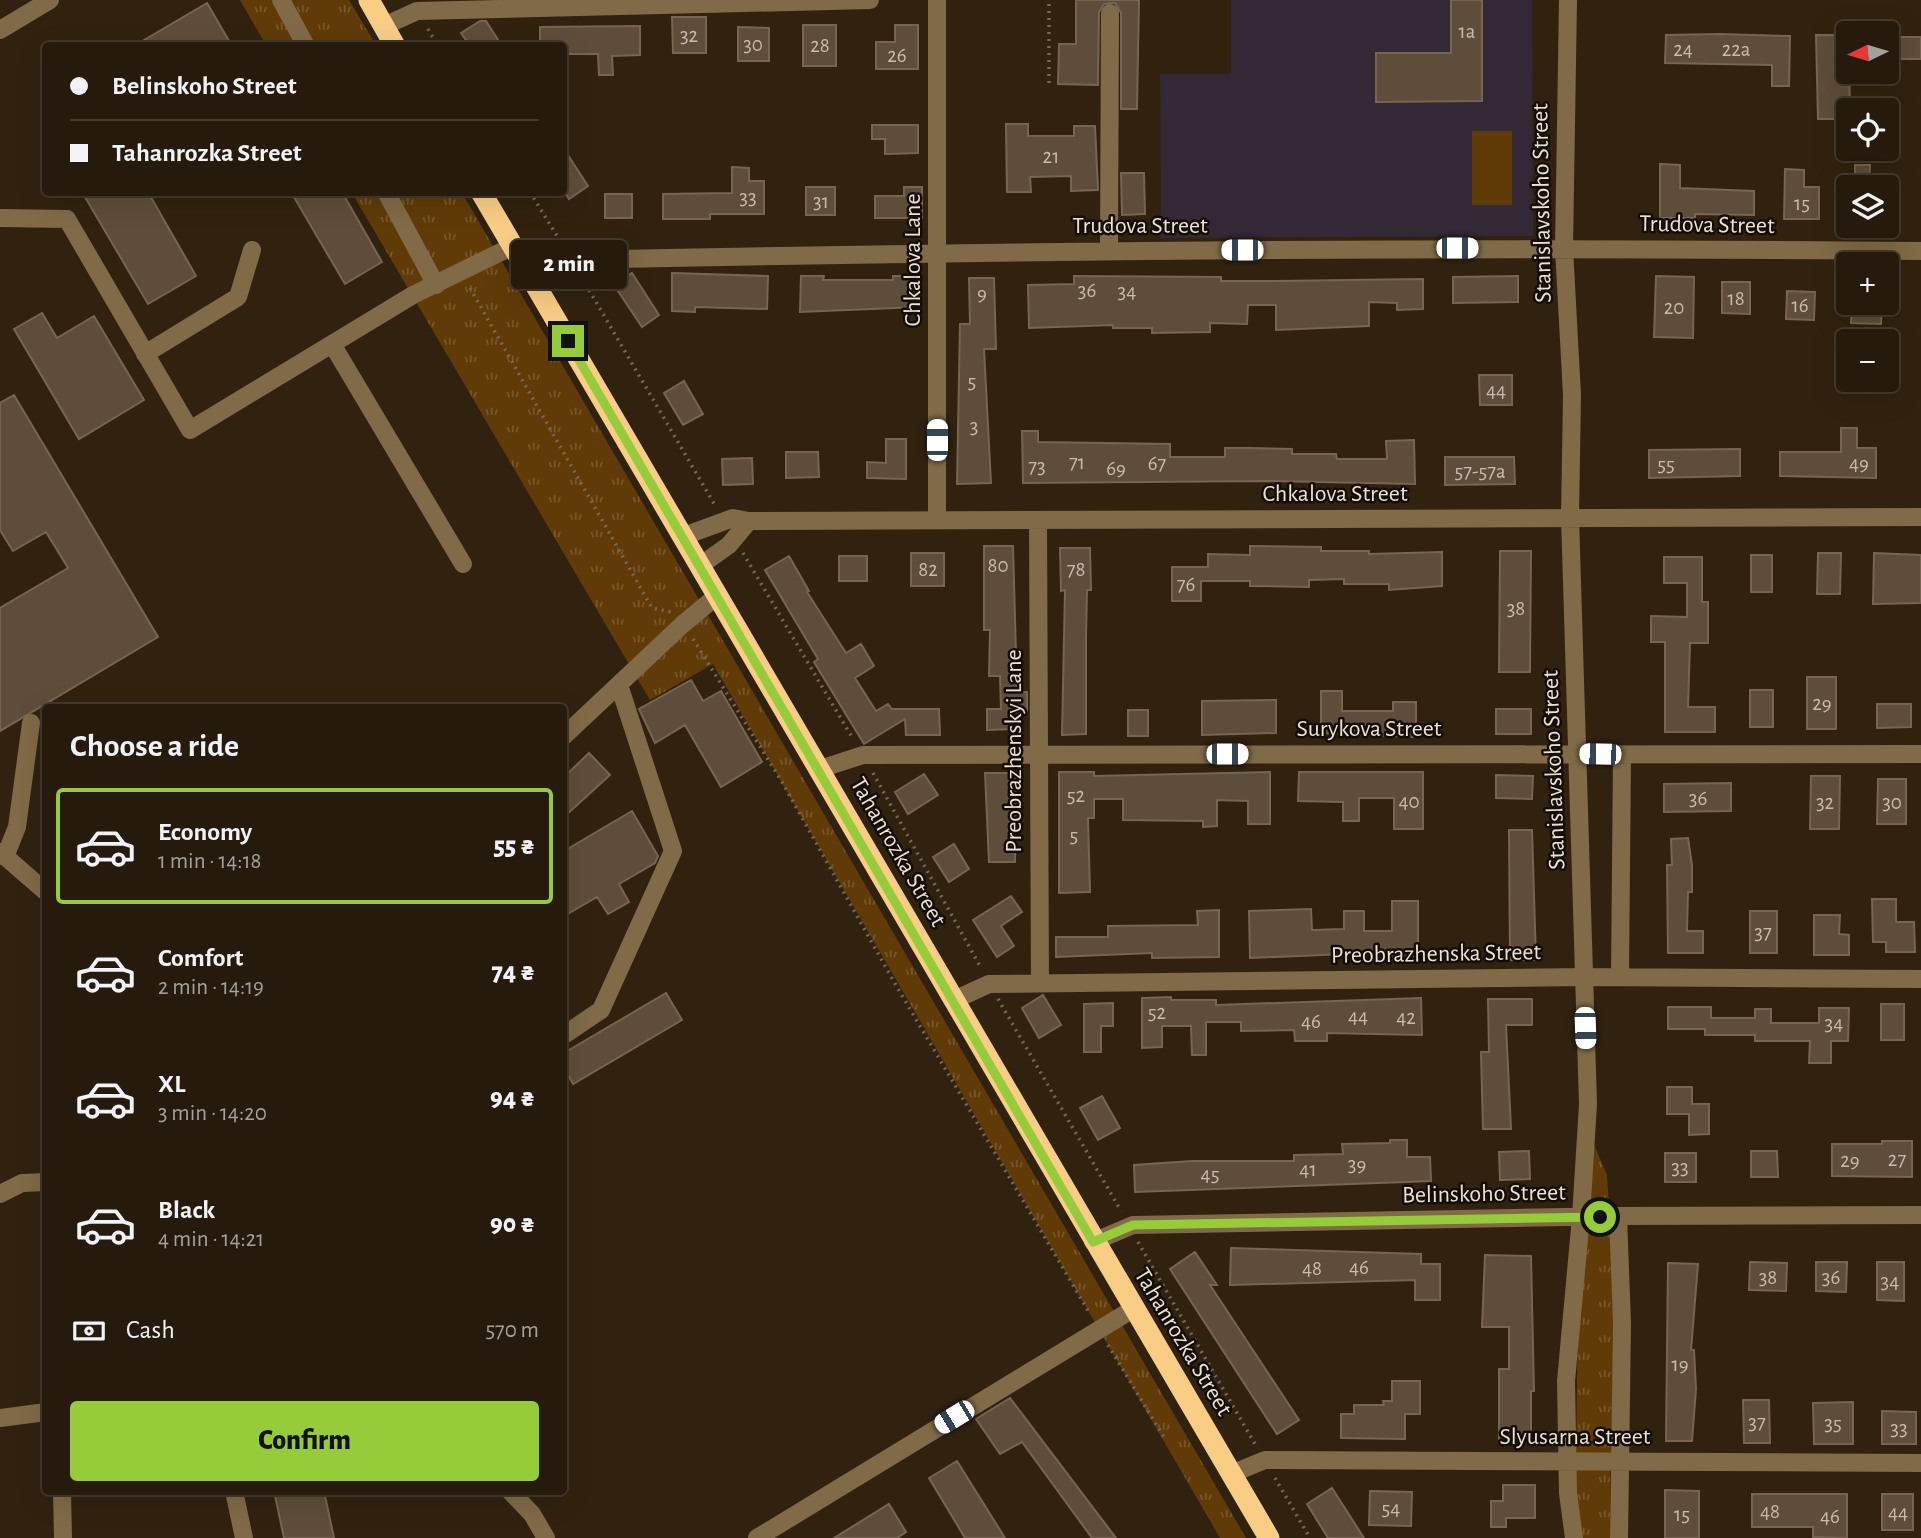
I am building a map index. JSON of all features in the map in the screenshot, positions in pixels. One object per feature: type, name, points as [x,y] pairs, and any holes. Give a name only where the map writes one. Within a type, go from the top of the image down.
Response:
[{"type":"highway","points":[[369,0],[393,42]]},
{"type":"highway","name":"Tahanrozka Street","points":[[483,196],[820,769],[1093,1242],[1269,1538]]},
{"type":"street","points":[[0,30],[50,0]]},
{"type":"street","points":[[281,0],[304,42]]},
{"type":"street","points":[[384,26],[417,11],[870,0]]},
{"type":"street","name":"Chkalova Lane","points":[[937,0],[937,520]]},
{"type":"street","name":"Stanislavskoho Street","points":[[1568,0],[1564,248],[1572,395],[1570,517],[1588,1104],[1566,1381],[1567,1462],[1574,1538]]},
{"type":"street","points":[[1108,251],[1110,13]]},
{"type":"street","points":[[388,196],[436,285]]},
{"type":"street","points":[[0,218],[67,219],[190,430],[413,295],[461,274],[513,246]]},
{"type":"street","name":"Trudova Street","points":[[530,277],[572,260],[937,252],[1564,248],[1921,251]]},
{"type":"street","points":[[145,354],[238,297],[252,250]]},
{"type":"street","points":[[331,344],[463,564]]},
{"type":"street","name":"Chkalova Street","points":[[684,536],[738,518],[749,521],[1921,517]]},
{"type":"street","name":"Preobrazhenskyi Lane","points":[[1038,520],[1040,983]]},
{"type":"street","points":[[701,565],[735,539],[749,521]]},
{"type":"street","points":[[567,733],[683,624],[718,596]]},
{"type":"street","points":[[567,1033],[601,1010],[673,851],[619,685]]},
{"type":"street","points":[[31,723],[17,827],[2,855],[42,889]]},
{"type":"street","name":"Surykova Street","points":[[820,769],[863,755],[1921,754]]},
{"type":"street","points":[[1620,976],[1622,755]]},
{"type":"street","name":"Preobrazhenska Street","points":[[954,1000],[989,984],[1584,976],[1921,979]]},
{"type":"street","points":[[0,1194],[22,1183],[42,1182]]},
{"type":"street","name":"Belinskoho Street","points":[[1093,1242],[1130,1227],[1618,1216],[1921,1215]]},
{"type":"street","points":[[1618,1216],[1622,1323],[1619,1538]]},
{"type":"street","points":[[757,1538],[1133,1309]]},
{"type":"street","points":[[0,1418],[42,1413]]},
{"type":"street","name":"Slyusarna Street","points":[[1231,1474],[1265,1461],[1921,1464]]},
{"type":"street","points":[[62,1495],[63,1538]]},
{"type":"street","points":[[235,1495],[244,1538]]},
{"type":"street","points":[[514,1495],[532,1514],[546,1538]]},
{"type":"path","points":[[1049,0],[1049,83]]},
{"type":"path","points":[[532,196],[724,521]]},
{"type":"path","points":[[461,274],[652,608],[673,612]]},
{"type":"path","points":[[735,539],[863,755],[989,984],[1310,1538]]},
{"type":"path","points":[[692,637],[782,782],[894,982],[1165,1439]]},
{"type":"shaded area","points":[[1231,0],[1532,0],[1533,236],[1161,238],[1160,74],[1231,74]]},
{"type":"green space","points":[[240,0],[349,0],[374,42],[264,42]]},
{"type":"green space","points":[[1472,131],[1512,131],[1512,205],[1472,205]]},
{"type":"green space","points":[[354,196],[464,196],[1246,1538],[1220,1538],[713,664],[650,700]]},
{"type":"green space","points":[[1579,1110],[1607,1175],[1609,1208],[1580,1208]]},
{"type":"green space","points":[[1579,1224],[1610,1224],[1614,1323],[1611,1454],[1576,1454]]},
{"type":"green space","points":[[1575,1470],[1610,1470],[1610,1538],[1574,1538]]},
{"type":"building","points":[[1076,0],[1139,0],[1137,109],[1121,109],[1121,13],[1115,3],[1104,4],[1099,12],[1098,85],[1058,84],[1059,44],[1076,44]]},
{"type":"building","points":[[1451,0],[1482,0],[1482,101],[1376,102],[1376,53],[1451,53]]},
{"type":"building","points":[[207,3],[230,42],[141,42]]},
{"type":"building","points":[[672,17],[706,17],[706,53],[673,53]]},
{"type":"building","points":[[480,21],[486,21],[499,42],[467,42],[461,33]]},
{"type":"building","points":[[803,25],[836,25],[836,66],[803,66]]},
{"type":"building","points":[[895,25],[918,25],[918,69],[876,69],[876,42],[895,42]]},
{"type":"building","points":[[640,26],[640,55],[612,56],[613,75],[599,75],[598,54],[567,54],[567,42],[540,42],[540,27]]},
{"type":"building","points":[[738,27],[769,28],[769,61],[738,61]]},
{"type":"building","points":[[1666,35],[1790,36],[1789,86],[1772,86],[1772,65],[1665,63]]},
{"type":"building","points":[[1816,35],[1836,35],[1836,84],[1849,84],[1850,98],[1836,98],[1836,119],[1818,119]]},
{"type":"building","points":[[1899,37],[1921,37],[1921,59],[1899,59]]},
{"type":"building","points":[[1006,124],[1028,124],[1028,136],[1074,136],[1074,126],[1095,126],[1098,190],[1071,191],[1071,176],[1030,177],[1031,192],[1007,192]]},
{"type":"building","points":[[872,125],[918,125],[918,153],[885,154],[885,139],[872,139]]},
{"type":"building","points":[[567,154],[588,186],[569,199],[567,196]]},
{"type":"building","points":[[1660,164],[1680,165],[1680,188],[1754,191],[1754,215],[1695,214],[1695,218],[1660,218]]},
{"type":"building","points":[[1855,165],[1870,165],[1870,175],[1855,175]]},
{"type":"building","points":[[732,167],[749,168],[749,181],[764,181],[764,214],[710,214],[710,219],[663,219],[663,194],[732,193]]},
{"type":"building","points":[[1785,169],[1804,170],[1804,187],[1819,187],[1819,219],[1784,219]]},
{"type":"building","points":[[1121,173],[1144,173],[1145,214],[1122,215]]},
{"type":"building","points":[[806,187],[835,187],[835,215],[806,215]]},
{"type":"building","points":[[904,187],[922,187],[922,218],[875,218],[875,196],[904,196]]},
{"type":"building","points":[[605,194],[632,194],[632,218],[605,218]]},
{"type":"building","points":[[84,196],[150,196],[196,276],[148,304]]},
{"type":"building","points":[[293,196],[344,196],[382,262],[345,284]]},
{"type":"building","points":[[632,273],[659,315],[642,327],[614,285]]},
{"type":"building","points":[[672,273],[768,276],[767,309],[695,307],[695,312],[672,311]]},
{"type":"building","points":[[801,276],[824,276],[823,280],[893,280],[893,276],[919,276],[919,307],[800,312]]},
{"type":"building","points":[[1074,276],[1221,277],[1221,281],[1423,279],[1423,309],[1397,310],[1397,303],[1369,302],[1369,326],[1276,330],[1276,305],[1248,305],[1247,324],[1210,323],[1210,332],[1152,333],[1152,328],[1113,328],[1113,325],[1029,328],[1028,285],[1074,284]]},
{"type":"building","points":[[1518,276],[1518,302],[1453,303],[1453,277]]},
{"type":"building","points":[[1656,276],[1694,277],[1693,338],[1654,337]]},
{"type":"building","points":[[969,278],[994,278],[996,349],[984,349],[991,483],[957,484],[960,324],[970,324]]},
{"type":"building","points":[[1722,282],[1750,282],[1750,314],[1722,313]]},
{"type":"building","points":[[1787,291],[1815,292],[1814,320],[1786,319]]},
{"type":"building","points":[[42,313],[57,338],[94,316],[144,400],[79,439],[14,329]]},
{"type":"building","points":[[1851,315],[1881,315],[1881,324],[1851,323]]},
{"type":"building","points":[[1479,375],[1512,375],[1512,405],[1480,405]]},
{"type":"building","points":[[684,381],[703,414],[683,425],[664,393]]},
{"type":"building","points":[[14,395],[158,637],[0,731],[0,608],[68,568],[46,532],[13,551],[0,530],[0,403]]},
{"type":"building","points":[[1841,428],[1857,428],[1857,448],[1876,448],[1876,478],[1780,476],[1780,452],[1841,452]]},
{"type":"building","points":[[1022,431],[1038,431],[1038,442],[1170,444],[1170,457],[1225,457],[1225,448],[1248,448],[1292,449],[1292,454],[1336,454],[1337,459],[1387,459],[1386,441],[1414,440],[1415,484],[1265,481],[1023,483]]},
{"type":"building","points":[[886,439],[906,439],[906,479],[867,478],[867,462],[886,463]]},
{"type":"building","points":[[1740,449],[1740,476],[1649,478],[1649,450]]},
{"type":"building","points":[[786,452],[818,452],[819,477],[786,478]]},
{"type":"building","points":[[1445,457],[1514,457],[1515,484],[1445,485]]},
{"type":"building","points":[[752,458],[753,484],[723,485],[722,459]]},
{"type":"building","points":[[984,546],[1013,546],[1017,692],[1027,692],[1027,713],[1013,713],[1014,729],[987,730],[987,709],[1001,709],[1000,676],[989,676],[990,630],[984,630]]},
{"type":"building","points":[[1250,546],[1321,547],[1321,551],[1369,551],[1369,554],[1442,552],[1442,586],[1389,590],[1389,584],[1344,584],[1344,579],[1309,580],[1309,587],[1250,586],[1250,581],[1201,581],[1201,601],[1172,601],[1172,567],[1208,567],[1208,554],[1250,555]]},
{"type":"building","points":[[1060,548],[1090,548],[1091,590],[1087,590],[1086,636],[1086,734],[1062,735],[1065,590],[1061,591]]},
{"type":"building","points":[[1500,551],[1531,551],[1530,672],[1499,672]]},
{"type":"building","points":[[911,553],[944,553],[944,586],[911,586]]},
{"type":"building","points":[[1818,553],[1841,553],[1840,594],[1817,594]]},
{"type":"building","points":[[1874,553],[1921,555],[1921,603],[1873,604]]},
{"type":"building","points":[[1751,555],[1772,555],[1772,592],[1751,592]]},
{"type":"building","points":[[789,556],[809,591],[807,592],[846,653],[861,644],[874,666],[855,678],[876,711],[888,704],[892,709],[939,709],[940,735],[906,735],[905,719],[864,744],[814,662],[818,659],[765,570]]},
{"type":"building","points":[[839,556],[867,556],[867,581],[839,581]]},
{"type":"building","points":[[1664,557],[1702,557],[1702,602],[1708,602],[1708,643],[1690,643],[1688,707],[1715,707],[1715,732],[1665,732],[1665,642],[1651,642],[1651,616],[1687,617],[1687,583],[1664,583]]},
{"type":"building","points":[[1807,677],[1836,677],[1836,729],[1807,729]]},
{"type":"building","points":[[691,680],[703,701],[721,691],[762,762],[721,787],[685,725],[655,743],[639,709]]},
{"type":"building","points":[[1750,690],[1773,690],[1773,727],[1750,727]]},
{"type":"building","points":[[1321,691],[1342,691],[1342,711],[1393,711],[1393,702],[1416,702],[1416,737],[1321,733]]},
{"type":"building","points":[[1276,700],[1276,733],[1202,735],[1202,701]]},
{"type":"building","points":[[1877,704],[1911,704],[1911,727],[1877,728]]},
{"type":"building","points":[[1496,709],[1531,709],[1531,734],[1496,734]]},
{"type":"building","points":[[1128,710],[1148,710],[1148,736],[1128,736]]},
{"type":"building","points":[[589,753],[610,775],[567,814],[567,774]]},
{"type":"building","points":[[1059,772],[1094,772],[1094,776],[1270,772],[1270,824],[1248,824],[1248,801],[1217,800],[1217,826],[1203,827],[1203,821],[1123,820],[1123,799],[1094,799],[1094,818],[1088,818],[1090,892],[1059,893]]},
{"type":"building","points":[[1299,772],[1423,772],[1423,829],[1394,829],[1394,798],[1359,798],[1359,821],[1343,821],[1343,802],[1298,801]]},
{"type":"building","points":[[985,773],[1016,773],[1015,862],[989,862]]},
{"type":"building","points":[[924,774],[938,795],[908,814],[895,792]]},
{"type":"building","points":[[1496,775],[1533,776],[1532,799],[1496,798]]},
{"type":"building","points":[[1811,776],[1840,776],[1839,829],[1810,829]]},
{"type":"building","points":[[1878,779],[1906,779],[1906,824],[1877,824]]},
{"type":"building","points":[[1731,783],[1731,811],[1664,812],[1664,784]]},
{"type":"building","points":[[632,811],[658,856],[655,863],[619,884],[629,902],[608,914],[597,897],[567,914],[567,849]]},
{"type":"building","points":[[1509,830],[1532,830],[1536,960],[1510,960]]},
{"type":"building","points":[[1688,838],[1692,892],[1688,892],[1687,931],[1703,931],[1703,953],[1668,953],[1667,865],[1672,865],[1671,839]]},
{"type":"building","points":[[954,844],[969,869],[949,882],[933,857]]},
{"type":"building","points":[[1011,896],[1022,912],[1001,926],[1014,946],[997,957],[973,920]]},
{"type":"building","points":[[1872,899],[1896,899],[1896,922],[1914,922],[1915,952],[1886,952],[1886,942],[1873,942]]},
{"type":"building","points":[[1392,901],[1418,901],[1418,957],[1345,954],[1250,958],[1249,911],[1311,909],[1312,930],[1344,929],[1344,911],[1364,911],[1364,931],[1392,931]]},
{"type":"building","points":[[1219,910],[1219,957],[1152,958],[1152,953],[1056,957],[1056,937],[1108,937],[1108,926],[1198,925],[1197,911]]},
{"type":"building","points":[[1750,911],[1777,911],[1777,953],[1750,953]]},
{"type":"building","points":[[1814,915],[1840,915],[1839,934],[1849,935],[1849,955],[1814,955]]},
{"type":"building","points":[[666,993],[682,1020],[573,1084],[567,1073],[567,1051]]},
{"type":"building","points":[[1043,995],[1061,1025],[1039,1038],[1022,1008]]},
{"type":"building","points":[[1171,997],[1171,1000],[1216,1000],[1216,1005],[1421,998],[1422,1035],[1327,1033],[1327,1041],[1295,1041],[1294,1030],[1241,1031],[1241,1022],[1206,1022],[1206,1055],[1192,1055],[1191,1026],[1162,1026],[1162,1047],[1142,1048],[1142,998]]},
{"type":"building","points":[[1488,999],[1532,999],[1532,1025],[1506,1025],[1511,1129],[1483,1129],[1481,1052],[1489,1052]]},
{"type":"building","points":[[1113,1003],[1113,1026],[1101,1026],[1101,1052],[1084,1052],[1084,1004]]},
{"type":"building","points":[[1881,1004],[1904,1004],[1904,1040],[1881,1040]]},
{"type":"building","points":[[1668,1007],[1711,1007],[1711,1018],[1755,1018],[1755,1009],[1771,1009],[1771,1023],[1819,1023],[1819,1008],[1849,1008],[1848,1041],[1831,1041],[1831,1063],[1809,1063],[1810,1041],[1755,1041],[1755,1035],[1705,1035],[1705,1029],[1668,1029]]},
{"type":"building","points":[[1667,1087],[1692,1087],[1692,1104],[1709,1104],[1709,1134],[1689,1135],[1689,1114],[1667,1114]]},
{"type":"building","points":[[1102,1096],[1120,1128],[1098,1140],[1080,1108]]},
{"type":"building","points":[[1390,1140],[1407,1140],[1407,1157],[1430,1157],[1431,1181],[1135,1192],[1134,1165],[1192,1161],[1294,1161],[1294,1155],[1343,1154],[1342,1144],[1390,1143]]},
{"type":"building","points":[[1882,1141],[1912,1141],[1912,1177],[1832,1176],[1832,1144],[1882,1144]]},
{"type":"building","points":[[1529,1151],[1530,1179],[1500,1180],[1499,1152]]},
{"type":"building","points":[[1751,1151],[1777,1151],[1778,1177],[1751,1177]]},
{"type":"building","points":[[1665,1153],[1696,1153],[1696,1182],[1665,1182]]},
{"type":"building","points":[[1231,1248],[1421,1254],[1421,1264],[1440,1264],[1440,1300],[1415,1300],[1415,1280],[1230,1285]]},
{"type":"building","points":[[1195,1252],[1217,1285],[1210,1285],[1299,1420],[1277,1434],[1170,1269]]},
{"type":"building","points":[[1485,1255],[1531,1256],[1534,1391],[1531,1391],[1531,1439],[1499,1439],[1499,1369],[1509,1369],[1509,1327],[1482,1327]]},
{"type":"building","points":[[1750,1262],[1787,1263],[1786,1291],[1749,1290]]},
{"type":"building","points":[[1816,1262],[1847,1262],[1846,1292],[1816,1291]]},
{"type":"building","points":[[1877,1262],[1904,1262],[1904,1301],[1877,1300]]},
{"type":"building","points":[[1668,1263],[1698,1264],[1691,1350],[1694,1350],[1696,1389],[1692,1441],[1666,1441]]},
{"type":"building","points":[[1392,1381],[1420,1381],[1420,1414],[1405,1414],[1405,1439],[1341,1438],[1341,1414],[1354,1414],[1354,1405],[1384,1405],[1383,1401],[1392,1401]]},
{"type":"building","points":[[1010,1398],[1116,1538],[1092,1538],[1022,1442],[1000,1454],[976,1419]]},
{"type":"building","points":[[1743,1400],[1769,1400],[1770,1443],[1744,1443]]},
{"type":"building","points":[[1853,1402],[1853,1444],[1814,1444],[1813,1403]]},
{"type":"building","points":[[1882,1411],[1916,1412],[1916,1444],[1882,1444]]},
{"type":"building","points":[[957,1461],[1005,1538],[965,1538],[929,1478]]},
{"type":"building","points":[[1503,1485],[1535,1485],[1535,1518],[1506,1518],[1506,1527],[1491,1527],[1491,1501],[1503,1501]]},
{"type":"building","points":[[1332,1488],[1364,1538],[1328,1538],[1307,1504]]},
{"type":"building","points":[[1665,1490],[1699,1491],[1699,1538],[1665,1538]]},
{"type":"building","points":[[1370,1491],[1412,1492],[1411,1526],[1369,1525]]},
{"type":"building","points":[[1752,1494],[1847,1494],[1847,1538],[1813,1537],[1813,1527],[1752,1527]]},
{"type":"building","points":[[1882,1494],[1913,1494],[1913,1530],[1882,1530]]},
{"type":"building","points":[[275,1495],[325,1495],[334,1538],[284,1538]]},
{"type":"building","points":[[889,1504],[906,1532],[897,1538],[834,1538]]},
{"type":"route","points":[[568,341],[1093,1242],[1133,1225],[1600,1217]]}]
